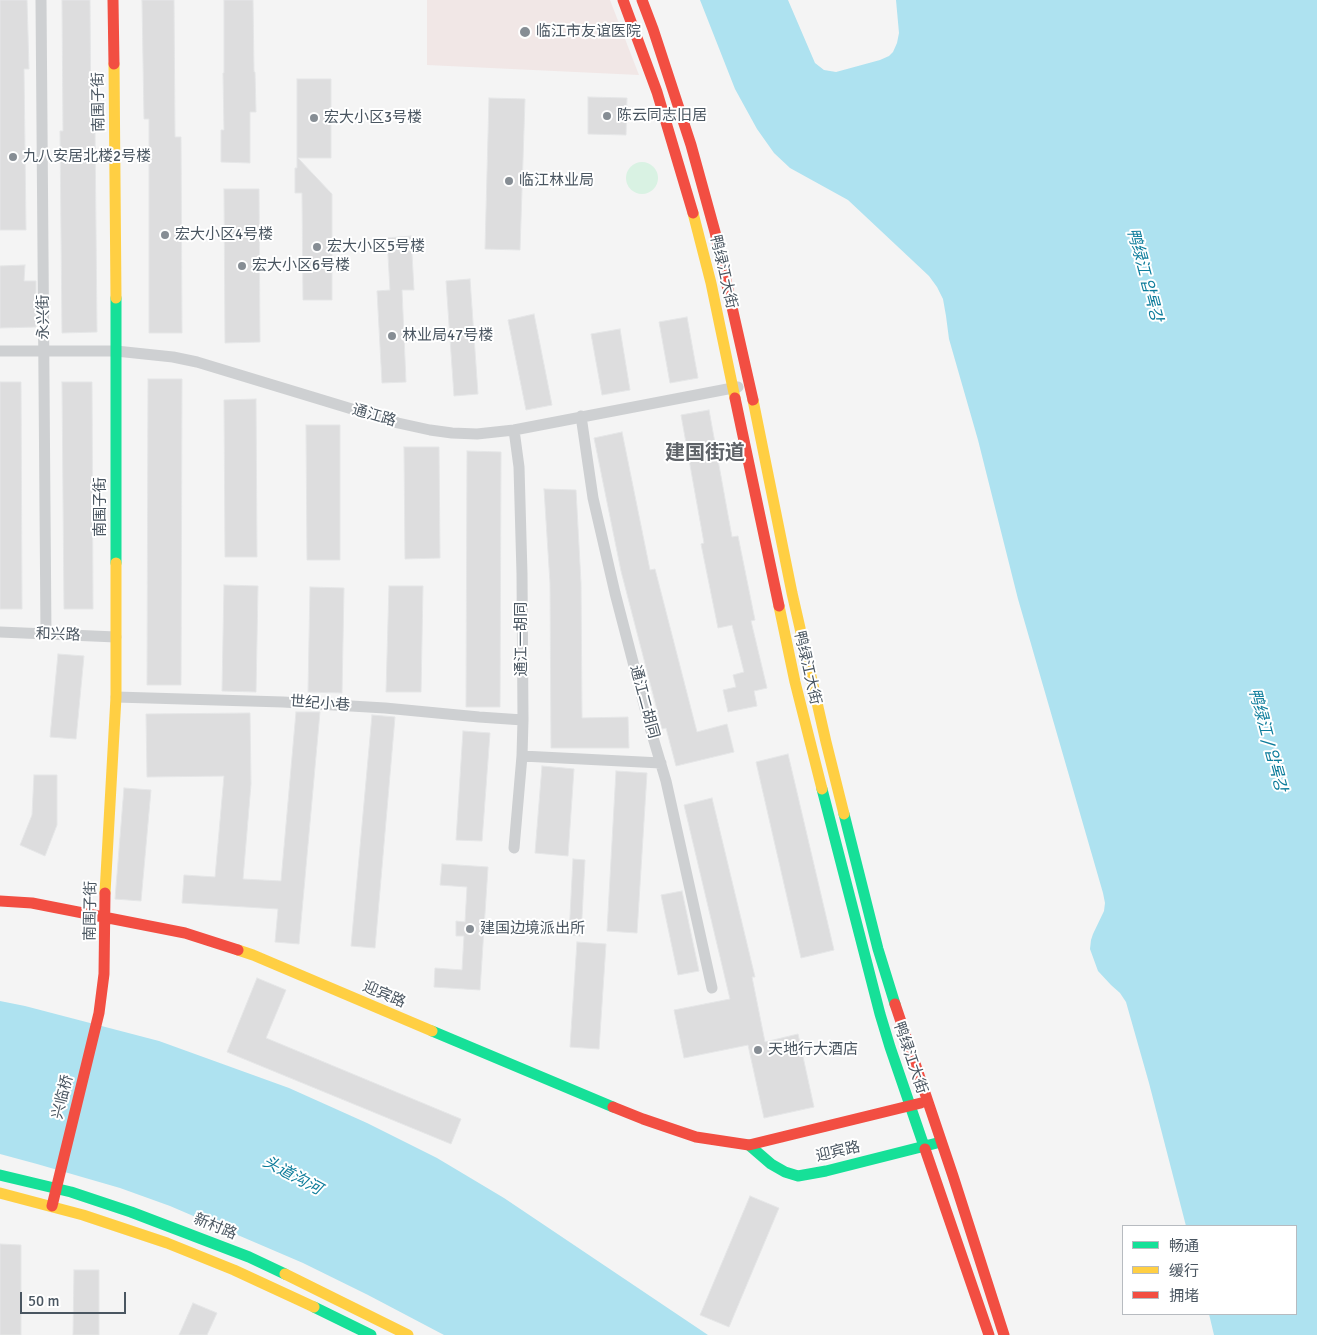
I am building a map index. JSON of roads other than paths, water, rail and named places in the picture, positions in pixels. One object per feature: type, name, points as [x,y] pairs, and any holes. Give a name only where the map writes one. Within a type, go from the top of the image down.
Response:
[{"type":"main road","name":"南围子街","points":[[99,1013],[104,974],[104,917],[116,697],[113,0]]},
{"type":"main road","name":"鸭绿江大街","points":[[623,0],[657,92],[696,224],[711,283],[795,682],[880,1014],[989,1335]]},
{"type":"main road","name":"鸭绿江大街","points":[[642,0],[654,29],[691,146],[720,251],[750,385],[792,593],[826,742],[878,949],[891,994],[1004,1335]]},
{"type":"main road","name":"迎宾路","points":[[0,901],[32,903],[185,933],[253,955],[563,1087],[643,1119],[696,1137],[749,1145],[928,1102]]},
{"type":"main road","name":"兴临桥","points":[[52,1206],[99,1013]]},
{"type":"main road","name":"迎宾路","points":[[749,1145],[772,1164],[785,1172],[798,1176],[826,1172],[941,1142]]},
{"type":"main road","name":"新村路","points":[[0,1175],[57,1188],[191,1234],[249,1257],[408,1335]]},
{"type":"main road","points":[[0,1193],[52,1206],[167,1243],[290,1295],[370,1335]]},
{"type":"street","name":"永兴街","points":[[41,0],[46,634]]},
{"type":"street","name":"通江路","points":[[0,351],[116,351],[173,357],[197,362],[380,418],[430,430],[452,433],[477,434],[514,430],[750,385]]},
{"type":"street","name":"通江二胡同","points":[[581,416],[593,498],[615,593],[651,732],[661,763],[712,988]]},
{"type":"street","name":"通江一胡同","points":[[514,430],[519,467],[522,574],[522,756],[514,848]]},
{"type":"street","name":"和兴路","points":[[0,632],[116,637]]},
{"type":"street","name":"世纪小巷","points":[[116,697],[283,702],[386,708],[522,720]]},
{"type":"street","points":[[522,756],[661,763]]},
{"type":"water","points":[[700,0],[788,0],[815,63],[824,70],[836,72],[880,60],[893,52],[899,33],[896,0],[1317,0],[1317,1335],[1214,1335],[1209,1315],[1297,1315],[1297,1225],[1186,1225],[1126,1002],[1120,993],[1098,971],[1090,949],[1093,934],[1104,911],[1103,893],[1018,599],[978,440],[949,339],[943,299],[929,276],[848,200],[790,168],[774,153],[757,129],[735,89]]},
{"type":"water","name":"头道沟河","points":[[0,1001],[159,1041],[289,1088],[367,1123],[437,1158],[504,1198],[708,1335],[444,1335],[303,1263],[170,1206],[120,1188],[0,1154]]},
{"type":"place","name":"临江市友谊医院","points":[[525,32]]},
{"type":"place","name":"陈云同志旧居","points":[[607,116]]},
{"type":"place","name":"宏大小区3号楼","points":[[314,118]]},
{"type":"place","name":"九八安居北楼2号楼","points":[[13,157]]},
{"type":"place","name":"临江林业局","points":[[509,181]]},
{"type":"place","name":"宏大小区4号楼","points":[[165,235]]},
{"type":"place","name":"宏大小区5号楼","points":[[317,247]]},
{"type":"place","name":"宏大小区6号楼","points":[[242,266]]},
{"type":"place","name":"林业局47号楼","points":[[392,336]]},
{"type":"place","name":"建国边境派出所","points":[[470,929]]},
{"type":"place","name":"天地行大酒店","points":[[758,1050]]},
{"type":"district","name":"建国街道","points":[[705,454]]},
{"type":"water label","name":"鸭绿江 압록강","points":[[1144,275]]},
{"type":"water label","name":"鸭绿江 / 압록강","points":[[1267,740]]}]
